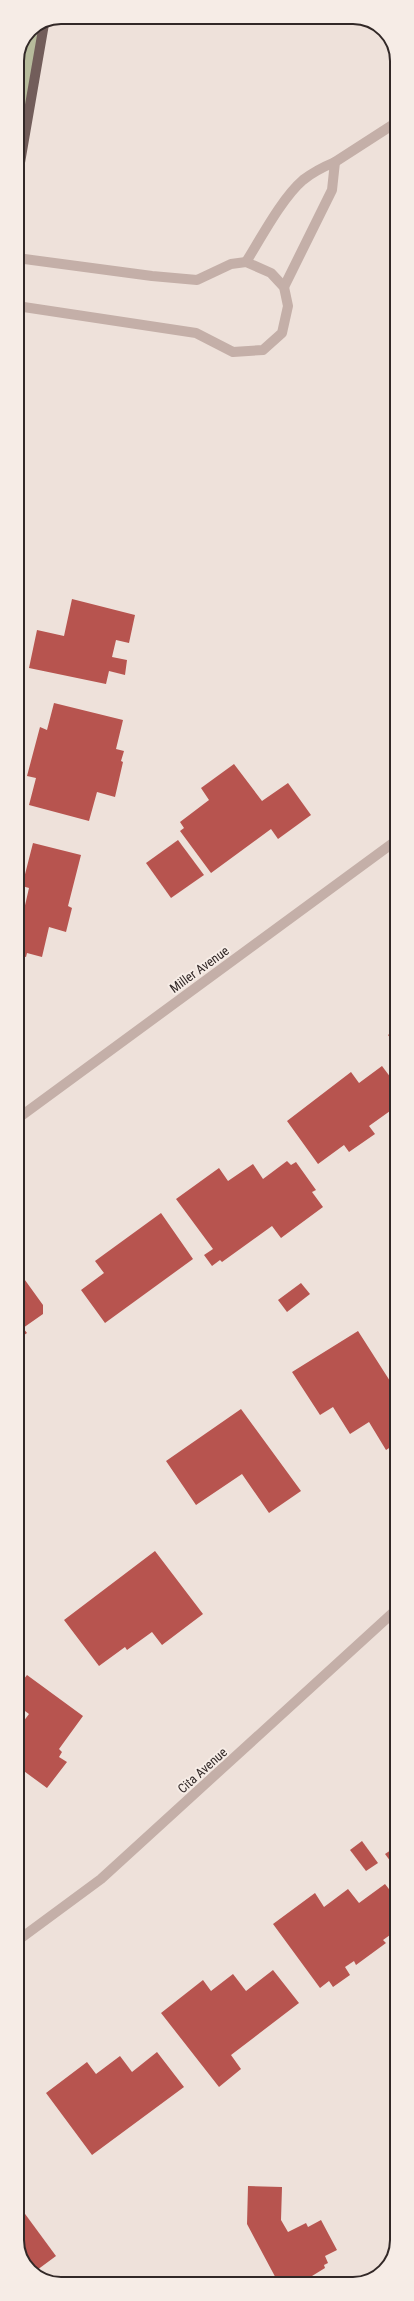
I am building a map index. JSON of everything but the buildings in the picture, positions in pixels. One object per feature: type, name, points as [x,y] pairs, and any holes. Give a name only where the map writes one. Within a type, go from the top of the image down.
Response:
[{"type":"main road","points":[[24,140],[43,29]]},
{"type":"street","points":[[246,262],[279,210],[301,181],[316,170],[335,162],[390,127]]},
{"type":"street","points":[[284,287],[332,190],[335,162]]},
{"type":"street","points":[[24,259],[152,276],[197,280],[231,264],[246,262],[271,273],[284,287],[288,306],[282,333],[263,350],[232,352],[196,333],[24,307]]},
{"type":"street","name":"Miller Avenue","points":[[24,1114],[390,845]]},
{"type":"street","name":"Cita Avenue","points":[[24,1936],[101,1879],[390,1616]]},
{"type":"green space","points":[[43,29],[24,140],[25,53],[30,40]]}]
